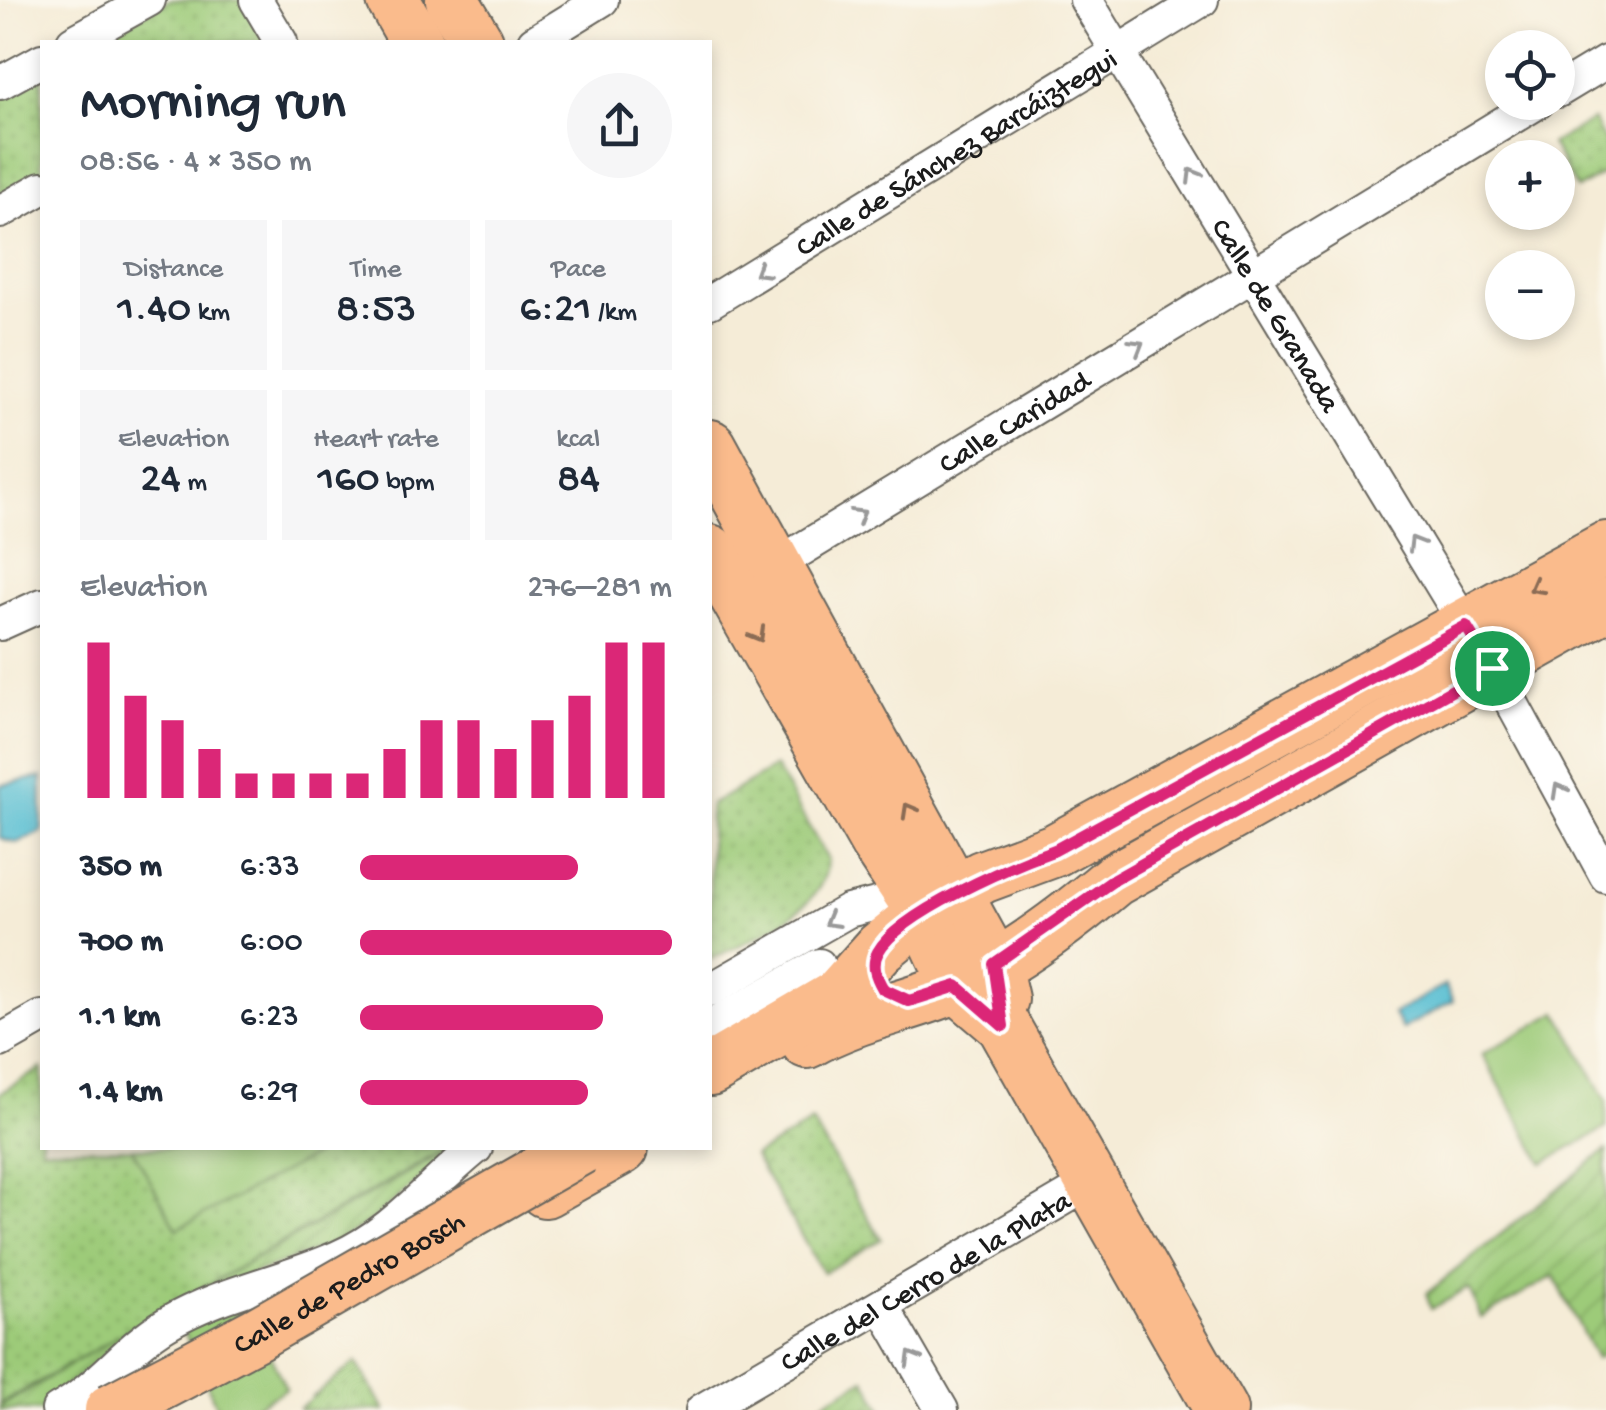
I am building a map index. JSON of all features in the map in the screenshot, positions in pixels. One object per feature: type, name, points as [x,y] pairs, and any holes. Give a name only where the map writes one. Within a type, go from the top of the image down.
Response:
[{"type":"main road","points":[[452,0],[476,40]]},
{"type":"main road","points":[[712,450],[954,895],[975,973],[1003,1026],[1094,1180],[1220,1410]]},
{"type":"main road","points":[[880,948],[875,969],[883,989],[902,1000],[975,973],[1479,647],[1606,548]]},
{"type":"main road","points":[[712,554],[876,842],[954,895]]},
{"type":"main road","points":[[712,1095],[835,993],[880,948],[954,895],[1479,647],[1606,604]]},
{"type":"main road","points":[[712,1069],[835,993],[975,973]]},
{"type":"main road","name":"Calle de Pedro Bosch","points":[[111,1410],[258,1334],[578,1150]]},
{"type":"main road","name":"Calle de Pedro Bosch","points":[[161,1410],[618,1150]]},
{"type":"street","points":[[77,40],[149,0]]},
{"type":"street","points":[[256,0],[280,40]]},
{"type":"street","points":[[537,40],[602,0]]},
{"type":"street","name":"Calle de Granada","points":[[1086,0],[1479,647],[1606,876]]},
{"type":"street","name":"Calle de Sánchez Barcáiztegui","points":[[712,301],[1202,0]]},
{"type":"street","points":[[402,15],[438,40]]},
{"type":"street","points":[[0,83],[40,61]]},
{"type":"street","points":[[1575,81],[1606,62]]},
{"type":"street","name":"Calle Caridad","points":[[776,565],[1509,120]]},
{"type":"street","points":[[0,212],[40,189]]},
{"type":"street","points":[[712,530],[735,558],[776,565]]},
{"type":"street","points":[[0,624],[40,606]]},
{"type":"street","points":[[712,989],[848,911],[954,895]]},
{"type":"street","points":[[712,1025],[835,993]]},
{"type":"street","points":[[0,1042],[40,1018]]},
{"type":"street","name":"Calle de Pedro Bosch","points":[[58,1410],[80,1398],[165,1324],[236,1292],[338,1258],[380,1235],[474,1150]]},
{"type":"street","name":"Calle del Cerro de la Plata","points":[[702,1410],[1094,1180]]},
{"type":"street","points":[[882,1306],[942,1410]]},
{"type":"green space","points":[[169,0],[251,0],[274,40],[98,40]]},
{"type":"green space","points":[[40,73],[40,195],[0,217],[0,96]]},
{"type":"green space","points":[[1593,120],[1606,143],[1606,172],[1577,189],[1575,140],[1558,140]]},
{"type":"green space","points":[[775,767],[828,860],[814,895],[799,910],[712,959],[712,804]]},
{"type":"green space","points":[[1558,1012],[1606,1100],[1606,1128],[1543,1163],[1482,1054]]},
{"type":"green space","points":[[40,1069],[40,1150],[444,1150],[0,1404],[0,1093]]},
{"type":"green space","points":[[812,1122],[881,1239],[823,1273],[754,1156]]},
{"type":"green space","points":[[133,1150],[324,1150],[177,1229]]},
{"type":"green space","points":[[447,1150],[455,1150],[371,1221],[334,1244],[184,1299]]},
{"type":"green space","points":[[1606,1150],[1606,1353],[1596,1359],[1554,1276],[1481,1318],[1469,1288],[1431,1309],[1426,1294]]},
{"type":"green space","points":[[243,1297],[286,1389],[248,1410],[218,1410],[183,1329]]},
{"type":"green space","points":[[138,1324],[42,1410],[0,1410],[0,1407]]},
{"type":"green space","points":[[356,1362],[385,1410],[300,1410],[299,1408]]},
{"type":"green space","points":[[865,1379],[883,1410],[810,1410]]},
{"type":"water","points":[[40,777],[40,833],[17,843],[0,838],[0,785]]},
{"type":"water","points":[[1445,985],[1453,1001],[1402,1029],[1393,1014]]},
{"type":"route","points":[[1466,626],[1492,668],[1114,880],[1081,907],[994,964],[1002,997],[1003,1026],[957,986],[909,1001],[888,994],[879,983],[875,969],[880,948],[924,913],[982,877],[1055,850],[1416,651],[1466,626]]}]
